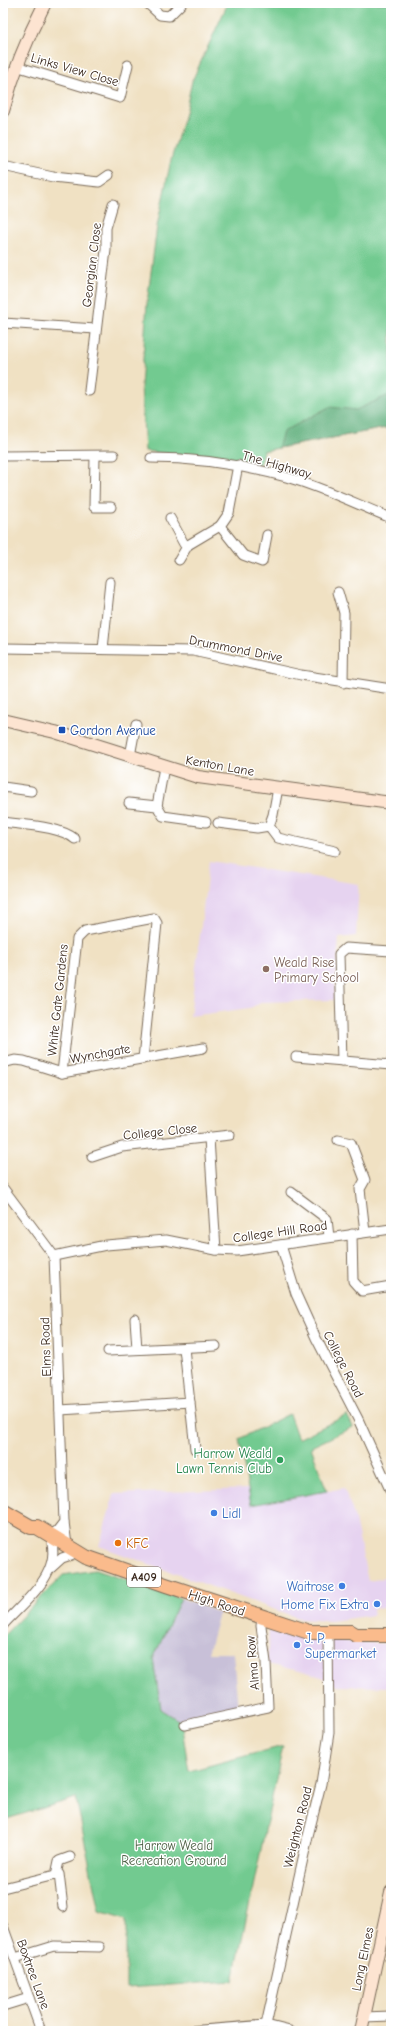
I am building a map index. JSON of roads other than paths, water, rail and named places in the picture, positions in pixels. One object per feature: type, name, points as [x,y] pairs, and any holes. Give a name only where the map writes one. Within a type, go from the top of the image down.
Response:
[{"type":"main road","name":"High Road","points":[[3,1511],[30,1527],[34,1533],[51,1539],[69,1550],[77,1557],[86,1557],[309,1632],[351,1632],[356,1628],[391,1631]]},
{"type":"street","points":[[3,111],[16,66],[45,3]]},
{"type":"street","points":[[147,3],[160,15],[169,16],[182,3]]},
{"type":"street","name":"Links View Close","points":[[16,66],[120,98],[128,65]]},
{"type":"street","points":[[3,166],[53,177],[99,182],[109,175]]},
{"type":"street","name":"Georgian Close","points":[[89,391],[106,250],[106,228],[113,204]]},
{"type":"street","points":[[3,323],[96,329]]},
{"type":"street","points":[[3,456],[114,455]]},
{"type":"street","points":[[95,456],[94,507],[111,507]]},
{"type":"street","name":"The Highway","points":[[151,458],[176,458],[238,465],[287,478],[391,518]]},
{"type":"street","points":[[179,560],[188,545],[220,526],[229,513],[238,465]]},
{"type":"street","points":[[170,518],[184,544],[188,545]]},
{"type":"street","points":[[220,526],[242,555],[262,562],[267,535]]},
{"type":"street","points":[[103,650],[110,582]]},
{"type":"street","points":[[338,592],[344,613],[343,683]]},
{"type":"street","name":"Drummond Drive","points":[[3,648],[193,651],[343,683],[391,689]]},
{"type":"street","name":"Kenton Lane","points":[[3,720],[55,732],[198,777],[391,803]]},
{"type":"street","points":[[130,756],[136,724]]},
{"type":"street","points":[[164,767],[157,806],[163,816],[206,822]]},
{"type":"street","points":[[3,787],[31,791]]},
{"type":"street","points":[[269,826],[273,815],[278,788]]},
{"type":"street","points":[[129,803],[157,806]]},
{"type":"street","points":[[3,822],[44,828],[70,834],[75,839]]},
{"type":"street","points":[[218,823],[257,828],[269,826]]},
{"type":"street","points":[[269,826],[278,838],[335,851]]},
{"type":"street","name":"White Gate Gardens","points":[[62,1073],[77,939],[85,931],[154,918],[157,923],[143,1059]]},
{"type":"street","points":[[342,1061],[339,954],[346,948],[391,951]]},
{"type":"street","name":"Wynchgate","points":[[3,1063],[15,1060],[24,1061],[62,1073],[203,1048]]},
{"type":"street","points":[[296,1057],[391,1065]]},
{"type":"street","name":"College Close","points":[[92,1157],[122,1147],[230,1135]]},
{"type":"street","name":"College Close","points":[[209,1138],[216,1250]]},
{"type":"street","points":[[338,1140],[351,1143],[365,1180],[360,1189],[365,1232]]},
{"type":"street","points":[[3,1188],[54,1256]]},
{"type":"street","points":[[291,1192],[327,1219],[328,1237]]},
{"type":"street","name":"College Hill Road","points":[[54,1256],[106,1245],[166,1240],[216,1250],[237,1252],[281,1244],[391,1229]]},
{"type":"street","points":[[352,1234],[353,1281],[362,1290],[391,1286]]},
{"type":"street","name":"College Road","points":[[281,1244],[299,1300],[316,1338],[358,1419],[391,1492]]},
{"type":"street","name":"Elms Road","points":[[54,1256],[64,1522],[69,1550]]},
{"type":"street","points":[[135,1319],[137,1349]]},
{"type":"street","points":[[108,1351],[216,1346]]},
{"type":"street","points":[[184,1348],[195,1449]]},
{"type":"street","points":[[60,1410],[190,1402]]},
{"type":"street","points":[[51,1568],[54,1553],[51,1539],[64,1522]]},
{"type":"street","points":[[3,1625],[36,1590],[51,1568],[69,1550]]},
{"type":"street","name":"Alma Row","points":[[185,1724],[268,1707],[266,1662],[261,1626],[262,1617]]},
{"type":"street","name":"Weighton Road","points":[[266,2025],[308,1836],[322,1784],[328,1733],[328,1632]]},
{"type":"street","points":[[56,1875],[59,1861],[70,1857]]},
{"type":"street","points":[[3,1888],[59,1874],[63,1907]]},
{"type":"street","name":"Long Elmes","points":[[361,2031],[390,1899]]},
{"type":"street","name":"Boxtree Lane","points":[[3,1926],[41,2031]]},
{"type":"street","points":[[15,1958],[54,1946],[100,1947]]},
{"type":"street","points":[[3,2006],[29,1998]]},
{"type":"street","points":[[364,2017],[391,2016]]},
{"type":"street","points":[[189,2031],[266,2025],[290,2031]]},
{"type":"place","name":"Gordon Avenue","points":[[62,730]]},
{"type":"place","name":"Weald Rise Primary School","points":[[266,969]]},
{"type":"place","name":"Harrow Weald Lawn Tennis Club","points":[[280,1460]]},
{"type":"place","name":"Lidl","points":[[214,1513]]},
{"type":"place","name":"KFC","points":[[118,1543]]},
{"type":"place","name":"Waitrose","points":[[342,1586]]},
{"type":"place","name":"Home Fix Extra","points":[[377,1604]]},
{"type":"place","name":"J. P. Supermarket","points":[[297,1645]]},
{"type":"park label","name":"Harrow Weald Recreation Ground","points":[[174,1852]]}]
